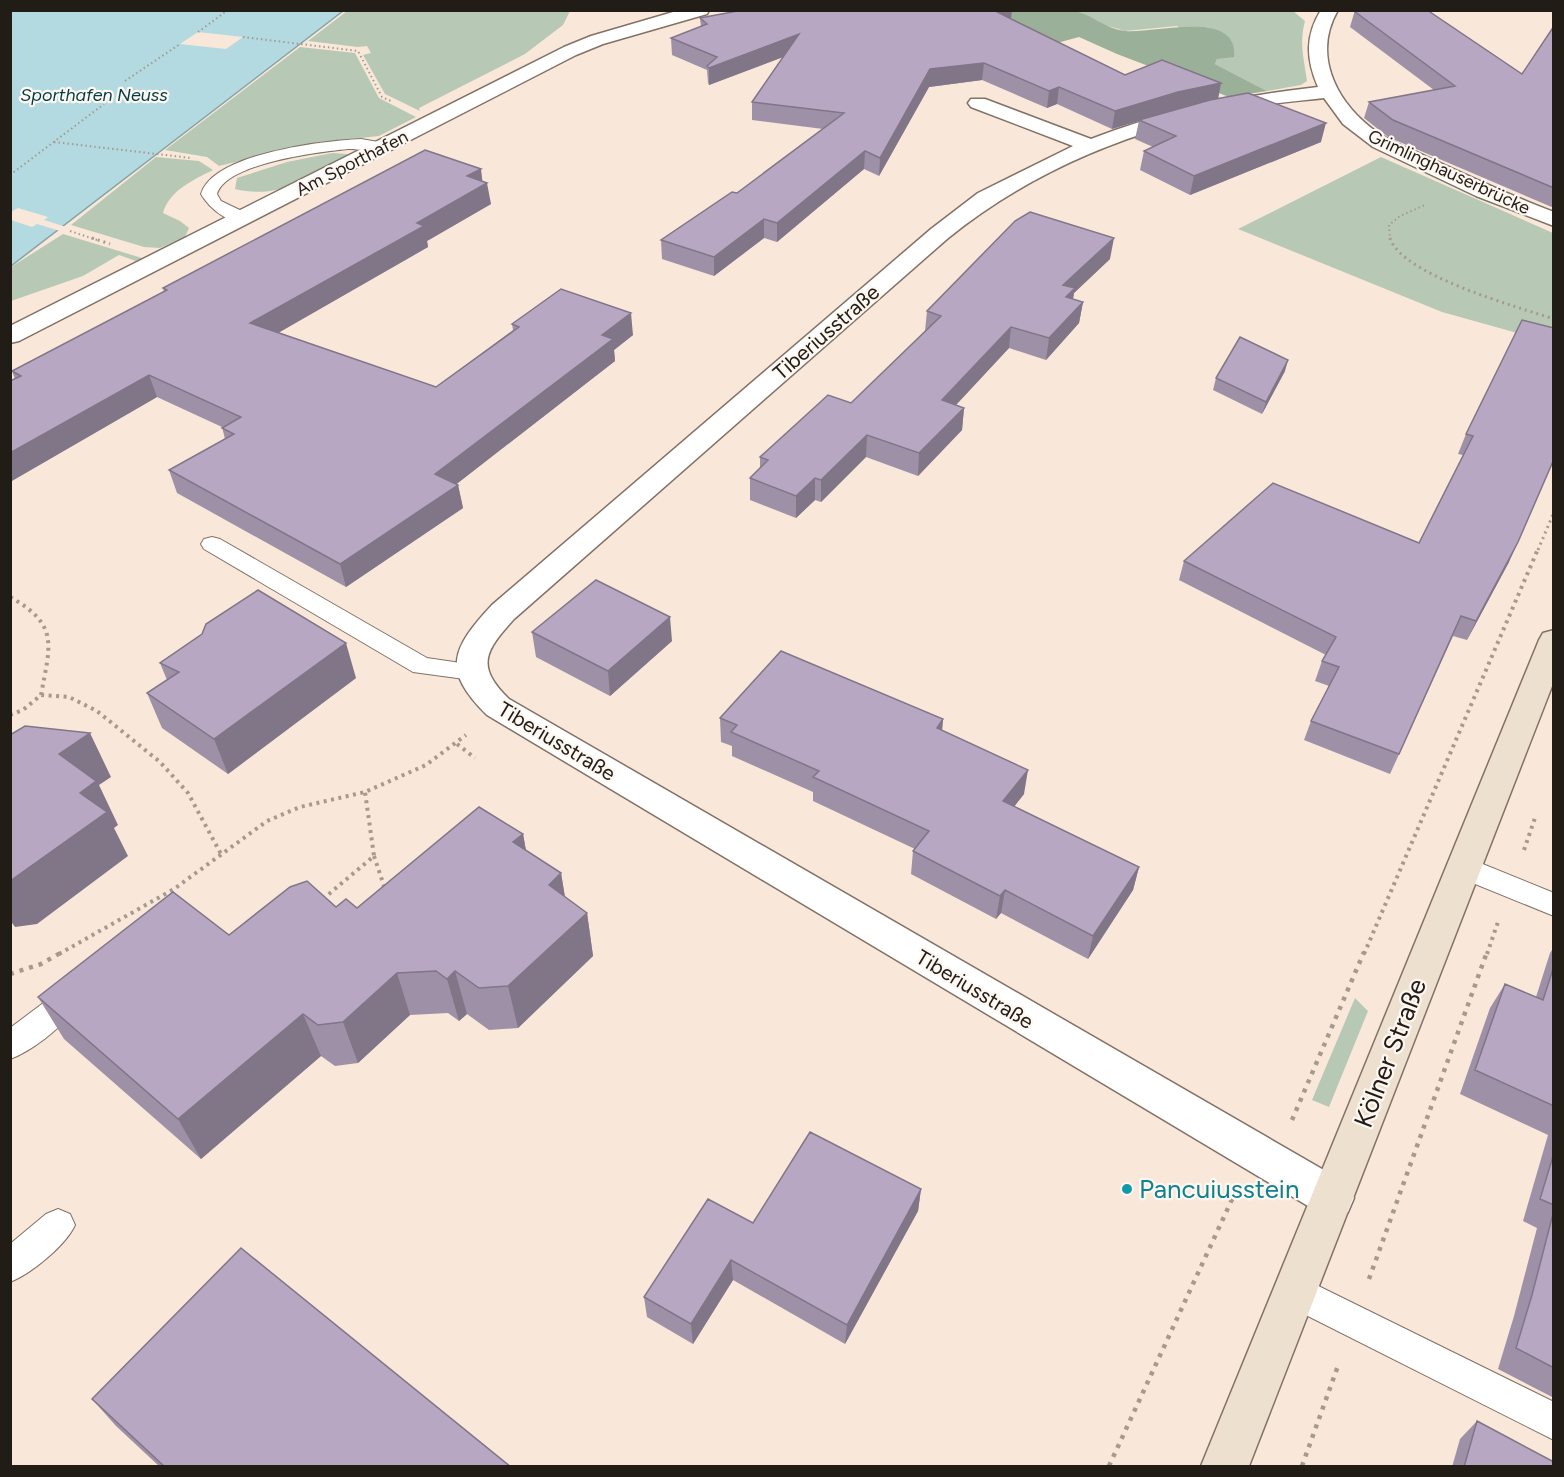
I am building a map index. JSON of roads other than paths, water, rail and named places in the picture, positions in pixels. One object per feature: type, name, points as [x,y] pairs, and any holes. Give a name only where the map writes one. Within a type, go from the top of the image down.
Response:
[{"type":"main road","name":"Kölner Straße","points":[[1225,1467],[1554,640]]},
{"type":"street","name":"Am Sporthafen","points":[[10,336],[570,51],[609,36],[701,10]]},
{"type":"street","name":"Grimlinghauserbrücke","points":[[1319,14],[1316,52],[1321,73],[1330,91],[1349,118],[1362,131],[1382,143],[1490,194],[1554,220]]},
{"type":"street","name":"Tiberiusstraße","points":[[1330,91],[1246,101],[1134,129],[1037,169],[984,200],[939,234],[503,612],[480,635],[472,654],[472,672],[480,692],[498,707],[1333,1198]]},
{"type":"street","points":[[978,103],[1089,146]]},
{"type":"lane","points":[[242,218],[215,204],[209,194],[212,184],[223,174],[277,157],[338,146],[361,144],[384,147]]},
{"type":"lane","points":[[212,544],[422,666],[472,672]]},
{"type":"lane","points":[[1463,867],[1554,905]]},
{"type":"lane","points":[[10,1046],[57,1010]]},
{"type":"lane","points":[[10,1266],[58,1225]]},
{"type":"lane","points":[[1296,1292],[1554,1422]]},
{"type":"water","name":"Sporthafen Neuss","points":[[14,10],[343,11],[11,266],[11,12]]},
{"type":"place","name":"Pancuiusstein","points":[[1127,1189]]}]
